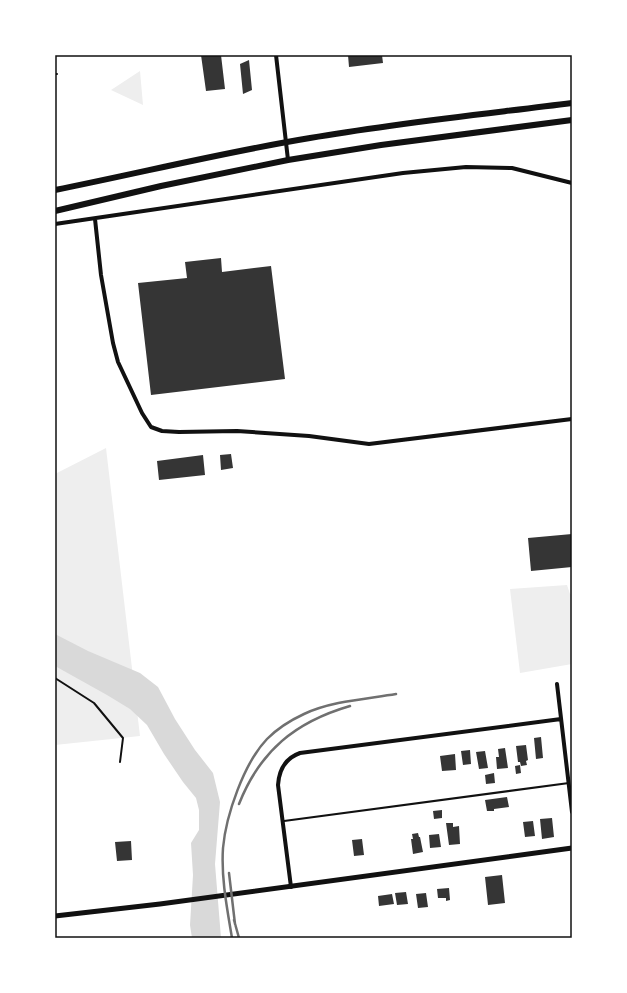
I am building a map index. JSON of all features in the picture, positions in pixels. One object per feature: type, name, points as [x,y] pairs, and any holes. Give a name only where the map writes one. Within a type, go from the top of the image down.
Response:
[{"type":"main road","points":[[55,190],[285,142],[392,126],[572,103]]},
{"type":"main road","points":[[55,211],[161,186],[288,160],[381,145],[572,120]]},
{"type":"street","points":[[276,55],[288,160]]},
{"type":"street","points":[[55,224],[403,173],[466,167],[512,168],[572,183]]},
{"type":"street","points":[[95,219],[112,342],[118,362],[142,413],[151,427],[162,431],[179,432],[237,431],[309,436],[369,444],[572,419]]},
{"type":"street","points":[[557,684],[572,812]]},
{"type":"street","points":[[291,887],[278,785],[280,772],[292,756],[300,753],[561,719]]},
{"type":"street","points":[[55,916],[147,906],[572,848]]},
{"type":"lane","points":[[55,678],[94,703],[124,738],[120,762]]},
{"type":"lane","points":[[282,821],[569,783]]},
{"type":"shaded area","points":[[140,71],[143,105],[111,90]]},
{"type":"shaded area","points":[[106,448],[140,736],[55,745],[55,474]]},
{"type":"shaded area","points":[[567,585],[570,594],[572,594],[572,664],[520,673],[510,589]]},
{"type":"shaded area","points":[[55,634],[88,651],[140,673],[158,687],[175,719],[195,750],[213,773],[220,802],[215,864],[221,938],[192,938],[190,925],[193,875],[191,843],[199,830],[199,810],[196,798],[164,754],[147,725],[130,709],[55,666]]},
{"type":"building","points":[[201,55],[221,55],[225,89],[206,91]]},
{"type":"building","points":[[348,55],[382,55],[383,63],[349,67]]},
{"type":"building","points":[[249,60],[252,90],[243,94],[240,64]]},
{"type":"building","points":[[221,258],[222,272],[271,266],[285,379],[151,395],[138,283],[187,278],[185,262]]},
{"type":"building","points":[[231,454],[233,468],[221,470],[220,455]]},
{"type":"building","points":[[203,455],[205,475],[159,480],[157,461]]},
{"type":"building","points":[[572,534],[572,567],[531,571],[528,538]]},
{"type":"building","points":[[541,737],[543,758],[536,759],[534,738]]},
{"type":"building","points":[[526,745],[528,760],[526,761],[527,765],[521,766],[520,762],[518,762],[516,746]]},
{"type":"building","points":[[505,748],[508,768],[497,769],[496,757],[499,757],[498,749]]},
{"type":"building","points":[[470,750],[471,764],[463,765],[461,751]]},
{"type":"building","points":[[485,751],[488,768],[479,769],[476,752]]},
{"type":"building","points":[[455,754],[456,770],[442,771],[440,756]]},
{"type":"building","points":[[520,765],[521,773],[516,774],[515,766]]},
{"type":"building","points":[[494,773],[495,783],[486,784],[485,775]]},
{"type":"building","points":[[507,797],[509,807],[494,809],[494,811],[487,811],[485,800]]},
{"type":"building","points":[[442,810],[442,818],[434,819],[433,811]]},
{"type":"building","points":[[552,818],[554,837],[542,839],[540,819]]},
{"type":"building","points":[[533,821],[535,836],[525,837],[523,822]]},
{"type":"building","points":[[446,823],[453,823],[453,827],[459,826],[460,844],[449,845]]},
{"type":"building","points":[[418,833],[423,852],[413,854],[411,839],[413,839],[412,834]]},
{"type":"building","points":[[439,834],[441,847],[430,848],[429,835]]},
{"type":"building","points":[[362,839],[364,855],[354,856],[352,840]]},
{"type":"building","points":[[131,841],[132,860],[117,861],[115,842]]},
{"type":"building","points":[[502,875],[505,903],[488,905],[485,877]]},
{"type":"building","points":[[449,888],[450,900],[446,901],[446,898],[438,898],[437,889]]},
{"type":"building","points":[[406,892],[408,904],[397,905],[395,893]]},
{"type":"building","points":[[426,893],[428,907],[418,908],[416,894]]},
{"type":"building","points":[[392,894],[394,904],[379,906],[378,896]]},
{"type":"railway","points":[[232,938],[225,893],[223,848],[232,805],[244,775],[259,749],[267,739],[280,728],[299,716],[326,706],[396,694]]},
{"type":"railway","points":[[239,804],[257,769],[282,741],[296,730],[312,721],[350,706]]},
{"type":"railway","points":[[229,873],[235,924]]},
{"type":"railway","points":[[234,920],[239,938]]}]
